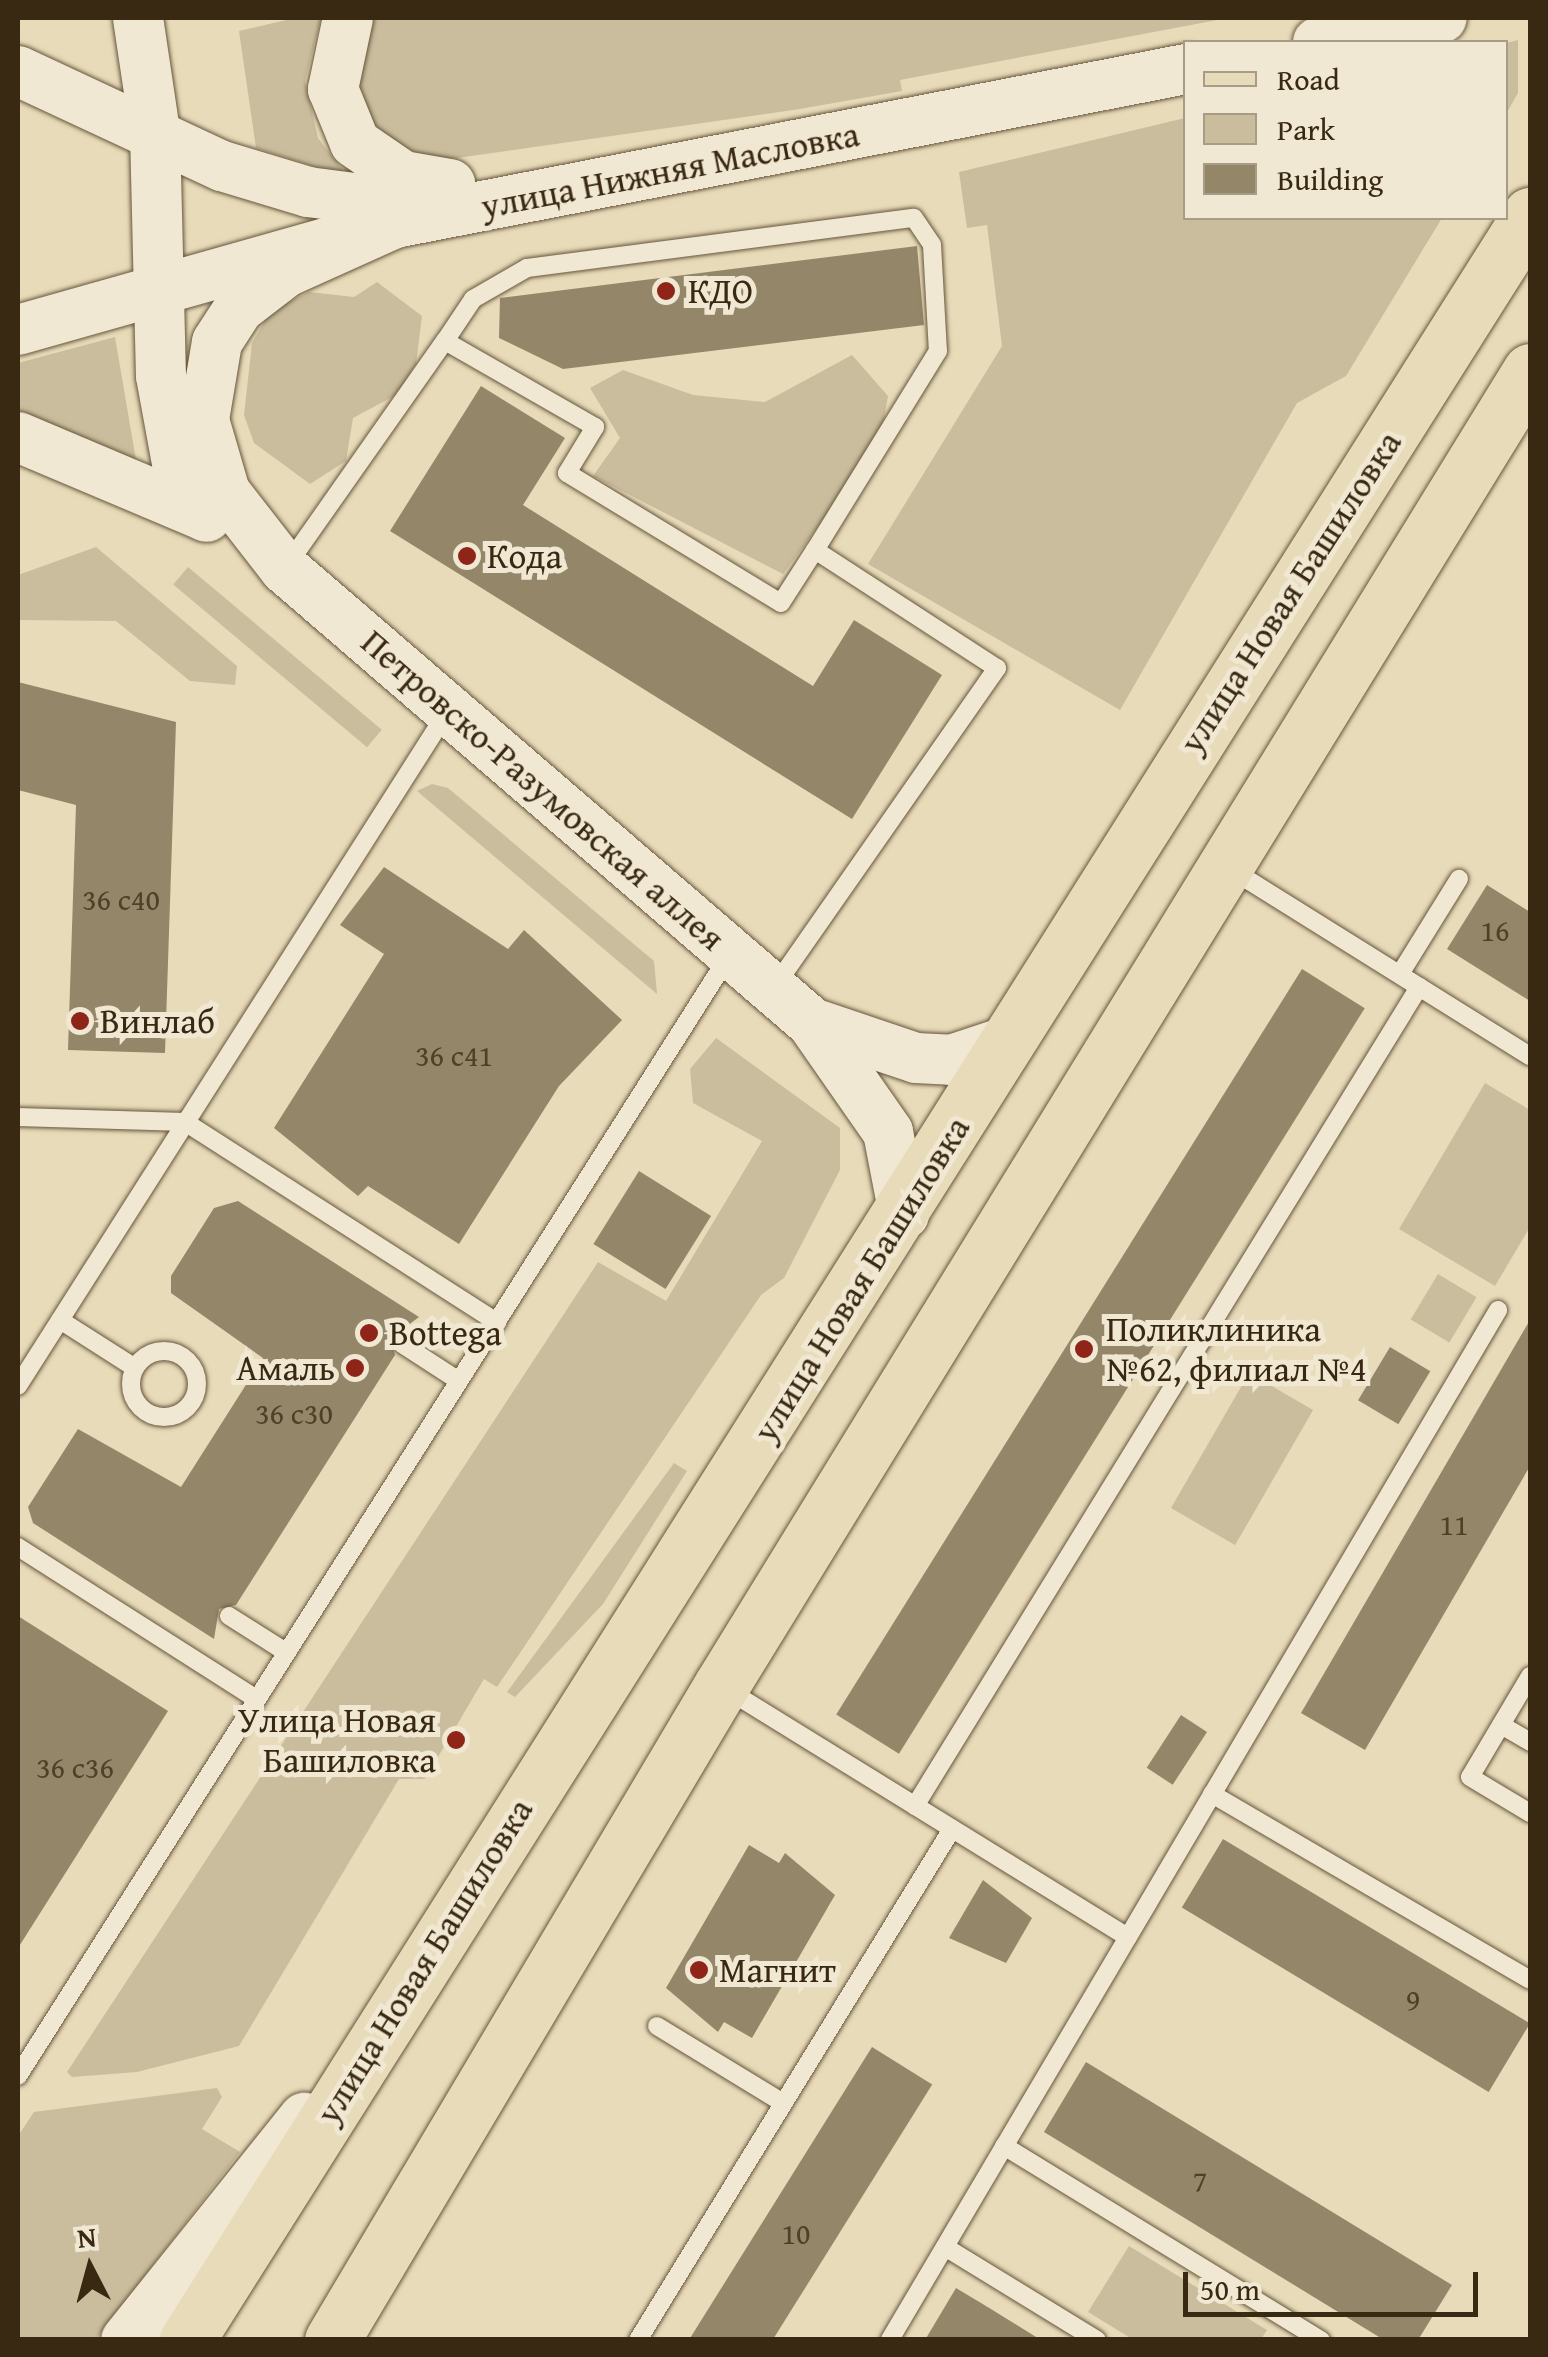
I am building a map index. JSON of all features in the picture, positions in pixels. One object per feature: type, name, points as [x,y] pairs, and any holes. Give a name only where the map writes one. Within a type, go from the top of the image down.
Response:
[{"type":"main road","name":"улица Новая Башиловка","points":[[187,2340],[398,2002],[904,1214],[1530,215]]},
{"type":"main road","points":[[332,2340],[721,1686],[1223,864],[1530,371]]},
{"type":"main road","points":[[359,2340],[439,2158]]},
{"type":"street","points":[[138,18],[156,132],[159,290],[171,438],[180,480],[205,516]]},
{"type":"street","points":[[348,18],[332,89],[355,143],[375,162],[440,184],[578,188]]},
{"type":"street","points":[[1328,40],[1442,18]]},
{"type":"street","name":"улица Нижняя Масловка","points":[[159,290],[396,223],[1183,70]]},
{"type":"street","points":[[18,71],[266,180],[453,211]]},
{"type":"street","name":"Петровско-Разумовская аллея","points":[[279,564],[225,492],[210,452],[204,420],[217,342],[239,308],[286,272],[396,223]]},
{"type":"street","points":[[18,330],[159,290]]},
{"type":"street","name":"Петровско-Разумовская аллея","points":[[18,437],[205,516],[279,564],[451,706],[812,1023],[888,1132],[904,1214]]},
{"type":"street","name":"Петровско-Разумовская аллея","points":[[812,1023],[916,1058],[951,1060],[1011,1040]]},
{"type":"street","points":[[126,2340],[398,2002]]},
{"type":"lane","points":[[279,564],[472,299],[526,268],[914,218],[932,246],[938,351],[781,603],[567,473],[595,427],[445,341]]},
{"type":"lane","points":[[772,989],[997,668],[815,550]]},
{"type":"lane","points":[[18,1386],[451,706]]},
{"type":"lane","points":[[1223,864],[1530,1056]]},
{"type":"lane","points":[[1400,974],[1459,879]]},
{"type":"lane","points":[[18,2076],[731,953]]},
{"type":"lane","points":[[916,1806],[1419,987]]},
{"type":"lane","points":[[18,1117],[186,1122],[497,1322]]},
{"type":"lane","points":[[890,2340],[1498,1310]]},
{"type":"lane","points":[[60,1320],[135,1368]]},
{"type":"lane","points":[[402,1344],[460,1380]]},
{"type":"lane","points":[[18,1547],[257,1699]]},
{"type":"lane","points":[[229,1616],[286,1652]]},
{"type":"lane","points":[[1530,1676],[1470,1777],[1530,1813]]},
{"type":"lane","points":[[721,1686],[1128,1936]]},
{"type":"lane","points":[[1501,1725],[1530,1742]]},
{"type":"lane","points":[[1212,1794],[1530,1980]]},
{"type":"lane","points":[[638,2340],[952,1829]]},
{"type":"lane","points":[[658,2026],[784,2104]]},
{"type":"lane","points":[[1004,2146],[1320,2340]]},
{"type":"lane","points":[[945,2247],[1096,2340]]},
{"type":"green space","points":[[295,18],[321,18],[305,81],[318,138],[348,177],[256,148],[239,31]]},
{"type":"green space","points":[[365,18],[1228,18],[900,80],[902,91],[436,161],[382,139],[355,99]]},
{"type":"green space","points":[[1518,40],[1518,93],[1508,110],[1508,42]]},
{"type":"green space","points":[[1183,118],[1183,220],[1441,220],[1346,376],[1297,403],[1120,710],[868,564],[1002,346],[987,225],[967,228],[959,172]]},
{"type":"green space","points":[[377,282],[422,316],[416,364],[396,395],[353,418],[346,461],[310,484],[254,443],[244,415],[252,343],[270,312],[309,292],[354,297]]},
{"type":"green space","points":[[115,337],[137,466],[18,417],[18,363]]},
{"type":"green space","points":[[852,355],[888,396],[880,442],[783,574],[593,476],[620,438],[590,388],[623,370],[693,395],[765,402]]},
{"type":"green space","points":[[96,547],[237,666],[235,685],[190,681],[116,621],[18,620],[18,575]]},
{"type":"green space","points":[[188,567],[382,730],[367,747],[173,585]]},
{"type":"green space","points":[[432,784],[448,788],[654,961],[657,994],[417,791]]},
{"type":"green space","points":[[716,1038],[840,1128],[840,1170],[784,1278],[761,1295],[497,1687],[484,1679],[425,1779],[399,1779],[239,2046],[137,2072],[72,2077],[67,2072],[598,1262],[666,1301],[762,1141],[693,1103],[690,1069]]},
{"type":"green space","points":[[1485,1083],[1530,1110],[1530,1227],[1495,1286],[1399,1229]]},
{"type":"green space","points":[[1438,1274],[1477,1297],[1449,1343],[1411,1319]]},
{"type":"green space","points":[[1249,1373],[1313,1410],[1235,1545],[1171,1508]]},
{"type":"green space","points":[[674,1463],[687,1471],[603,1604],[515,1697],[507,1692]]},
{"type":"green space","points":[[217,2088],[222,2097],[202,2129],[240,2152],[96,2339],[18,2339],[18,2136],[34,2112]]},
{"type":"green space","points":[[1129,2246],[1267,2330],[1261,2339],[1132,2339],[1088,2312]]},
{"type":"building","points":[[917,246],[924,325],[563,369],[499,338],[500,298]]},
{"type":"building","points":[[481,386],[565,438],[523,505],[813,686],[854,620],[942,675],[852,819],[390,531]]},
{"type":"building","points":[[18,682],[176,722],[165,1053],[68,1050],[76,805],[18,790]]},
{"type":"building","points":[[384,867],[508,949],[524,930],[622,1020],[559,1086],[459,1244],[368,1186],[358,1196],[274,1128],[384,954],[340,925]]},
{"type":"building","points":[[1487,885],[1530,912],[1530,1001],[1447,949]]},
{"type":"building","points":[[1302,969],[1365,1008],[899,1754],[836,1714]]},
{"type":"building","points":[[639,1171],[711,1216],[666,1289],[593,1244]]},
{"type":"building","points":[[238,1201],[419,1317],[391,1338],[395,1355],[236,1605],[219,1609],[214,1639],[33,1523],[28,1507],[78,1429],[181,1487],[263,1358],[171,1293],[171,1276],[214,1208]]},
{"type":"building","points":[[1530,1320],[1530,1466],[1365,1750],[1301,1713]]},
{"type":"building","points":[[1390,1347],[1430,1371],[1398,1424],[1358,1400]]},
{"type":"building","points":[[18,1616],[168,1711],[18,1948]]},
{"type":"building","points":[[1181,1715],[1207,1732],[1173,1785],[1147,1768]]},
{"type":"building","points":[[1223,1839],[1530,2023],[1489,2092],[1182,1908]]},
{"type":"building","points":[[749,1845],[779,1863],[785,1853],[835,1895],[752,2038],[724,2022],[718,2032],[666,1988]]},
{"type":"building","points":[[983,1880],[1032,1918],[1006,1963],[949,1938]]},
{"type":"building","points":[[872,2047],[932,2085],[773,2340],[689,2340]]},
{"type":"building","points":[[1086,2062],[1452,2285],[1418,2340],[1384,2340],[1044,2132]]},
{"type":"building","points":[[956,2288],[986,2306],[1041,2340],[925,2340]]},
{"type":"place","name":"КДО","points":[[666,291]]},
{"type":"place","name":"Кода","points":[[467,556]]},
{"type":"place","name":"Винлаб","points":[[80,1021]]},
{"type":"place","name":"Bottega","points":[[369,1333]]},
{"type":"place","name":"Поликлиника №62, филиал №4","points":[[1084,1349]]},
{"type":"place","name":"Амаль","points":[[355,1368]]},
{"type":"place","name":"Улица Новая Башиловка","points":[[456,1740]]},
{"type":"place","name":"Магнит","points":[[699,1970]]}]
